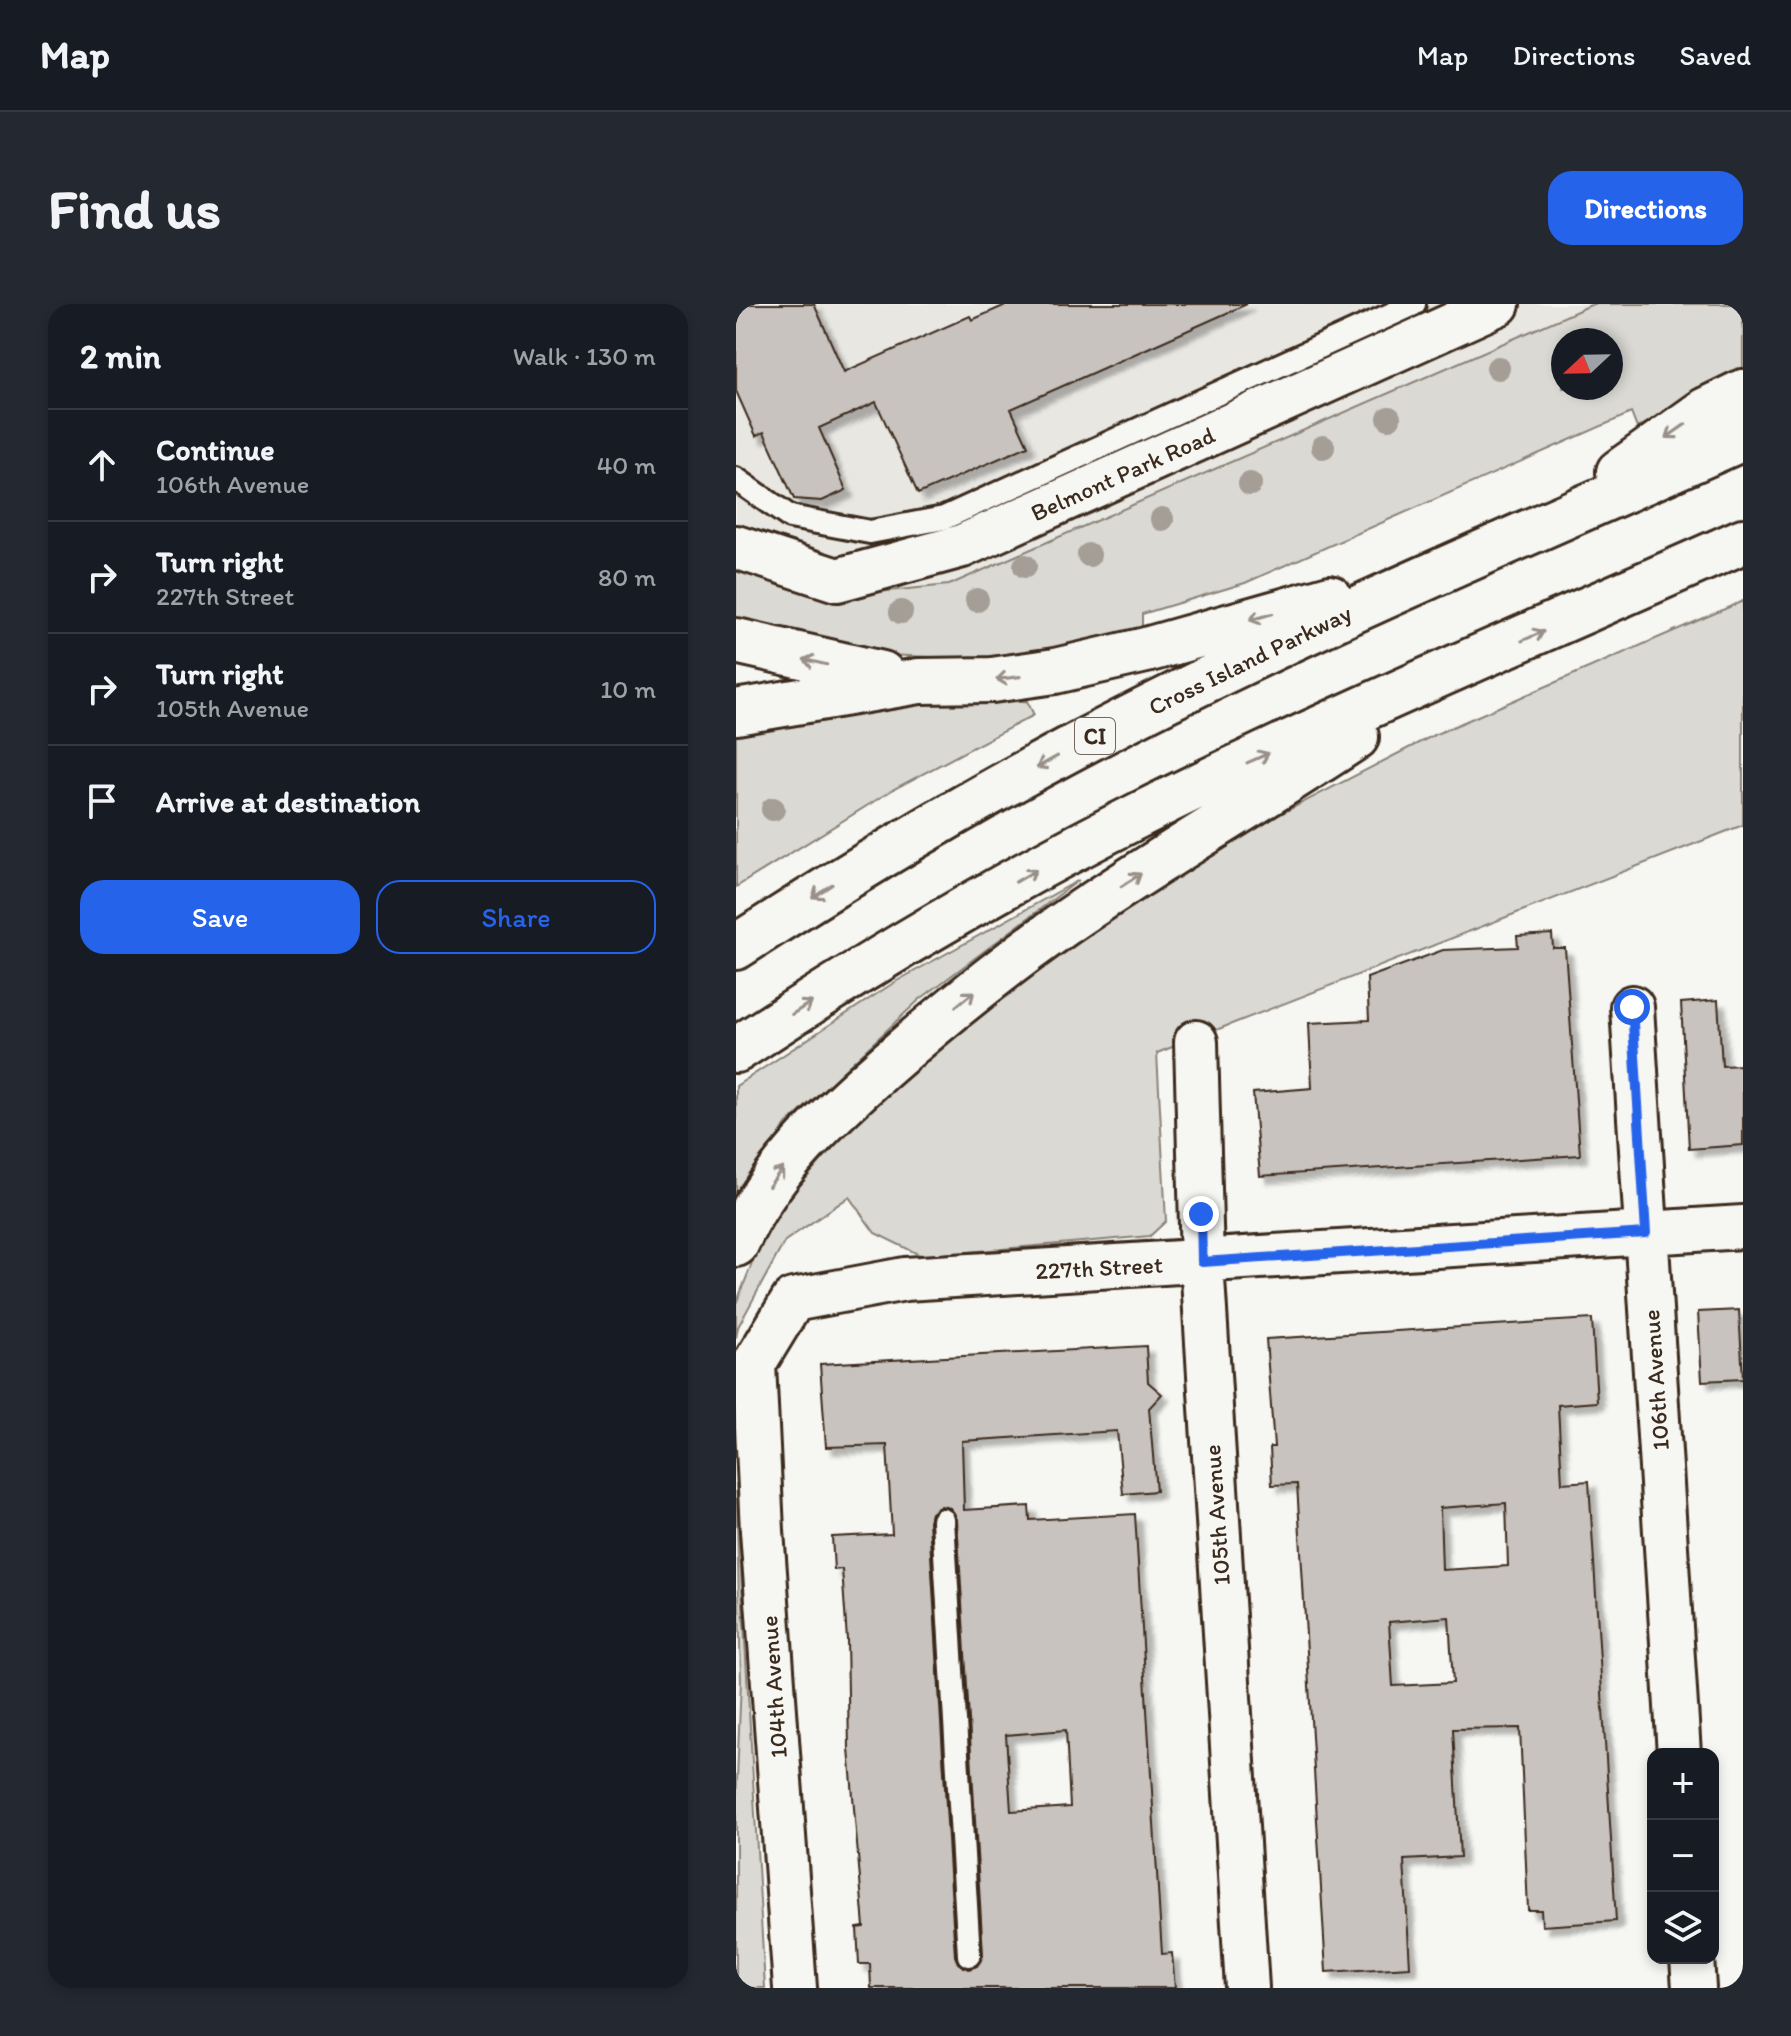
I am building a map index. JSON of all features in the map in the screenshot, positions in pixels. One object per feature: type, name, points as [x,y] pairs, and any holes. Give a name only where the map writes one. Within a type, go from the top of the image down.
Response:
[{"type":"highway","points":[[1535,530],[1706,410],[1743,392]]},
{"type":"highway","name":"Cross Island Parkway","points":[[736,947],[836,882],[1084,741],[1210,678],[1743,438]]},
{"type":"highway","points":[[736,1050],[937,927],[1141,814],[1743,541]]},
{"type":"highway","points":[[1689,565],[1743,552]]},
{"type":"highway","points":[[736,712],[919,681],[992,680],[1097,662],[1471,558]]},
{"type":"highway","points":[[736,641],[841,668],[919,681]]},
{"type":"highway","points":[[736,1244],[755,1207],[801,1146],[871,1079],[982,985],[1066,922],[1236,816],[1462,668]]},
{"type":"street","name":"Belmont Park Road","points":[[736,547],[837,580],[962,546],[1498,304]]},
{"type":"street","name":"106th Avenue","points":[[1632,1007],[1679,1748]]},
{"type":"street","name":"105th Avenue","points":[[1196,1042],[1202,1262],[1247,1988]]},
{"type":"street","name":"227th Street","points":[[793,1300],[905,1279],[1743,1227]]},
{"type":"street","name":"104th Avenue","points":[[793,1300],[754,1364],[763,1547],[795,1988]]},
{"type":"street","points":[[1692,1964],[1694,1988]]},
{"type":"lane","points":[[736,479],[790,517],[870,532],[944,518],[1414,304]]},
{"type":"lane","points":[[943,1520],[969,1955]]},
{"type":"shaded area","points":[[736,304],[1631,304],[1577,328],[1551,328],[1551,340],[993,590],[736,596]]},
{"type":"shaded area","points":[[1593,304],[1743,304],[1743,375],[1637,428],[1631,413],[1245,583],[1142,614],[1142,636],[994,660],[866,654],[736,617],[736,569],[788,587],[847,595],[949,585]]},
{"type":"shaded area","points":[[1743,601],[1743,825],[1157,1053],[1166,1221],[1150,1236],[922,1256],[875,1233],[849,1197],[785,1241],[738,1327],[736,1338],[736,1304],[768,1223],[861,1114],[1007,990],[1164,874],[1434,735]]},
{"type":"shaded area","points":[[1027,701],[1034,715],[894,789],[736,887],[736,735],[895,702]]},
{"type":"shaded area","points":[[1079,880],[919,1000],[786,1125],[736,1196],[736,1086],[895,982]]},
{"type":"shaded area","points":[[736,1484],[765,1988],[736,1988],[736,1804],[741,1680]]},
{"type":"building","points":[[736,304],[814,304],[844,372],[970,316],[972,320],[1008,304],[1247,304],[1011,409],[1028,446],[918,494],[876,402],[819,428],[846,490],[822,501],[794,499],[764,432],[756,436],[736,391]]},
{"type":"building","points":[[1552,934],[1553,948],[1565,948],[1580,1155],[1260,1176],[1253,1093],[1312,1088],[1309,1023],[1369,1020],[1367,978],[1443,950],[1518,947],[1517,936]]},
{"type":"building","points":[[1718,1000],[1722,1066],[1743,1065],[1743,1145],[1689,1149],[1681,1003]]},
{"type":"building","points":[[1739,1310],[1743,1379],[1702,1381],[1698,1312]]},
{"type":"building","points":[[1592,1319],[1597,1402],[1558,1405],[1562,1483],[1589,1481],[1616,1921],[1542,1926],[1541,1910],[1528,1910],[1520,1728],[1453,1729],[1460,1857],[1404,1860],[1410,1967],[1326,1972],[1297,1484],[1272,1485],[1270,1447],[1274,1447],[1266,1339]],"holes":[[[1506,1503],[1508,1566],[1442,1570],[1440,1508]],[[1449,1617],[1453,1683],[1393,1686],[1389,1622]]]},
{"type":"building","points":[[1146,1346],[1148,1382],[1162,1394],[1149,1408],[1156,1491],[1123,1494],[1117,1431],[962,1441],[964,1510],[1029,1506],[1030,1520],[1135,1514],[1162,1954],[1172,1953],[1175,1988],[871,1988],[870,1964],[859,1964],[857,1928],[864,1927],[849,1749],[847,1640],[842,1569],[834,1570],[832,1537],[892,1534],[887,1445],[826,1447],[820,1364]],"holes":[[[941,1506],[950,1508],[957,1519],[983,1954],[977,1966],[969,1969],[958,1963],[955,1956],[929,1521],[931,1513]],[[1066,1730],[1070,1807],[1011,1811],[1006,1735]]]},
{"type":"route","points":[[1201,1214],[1202,1262],[1646,1233],[1632,1007]]}]
